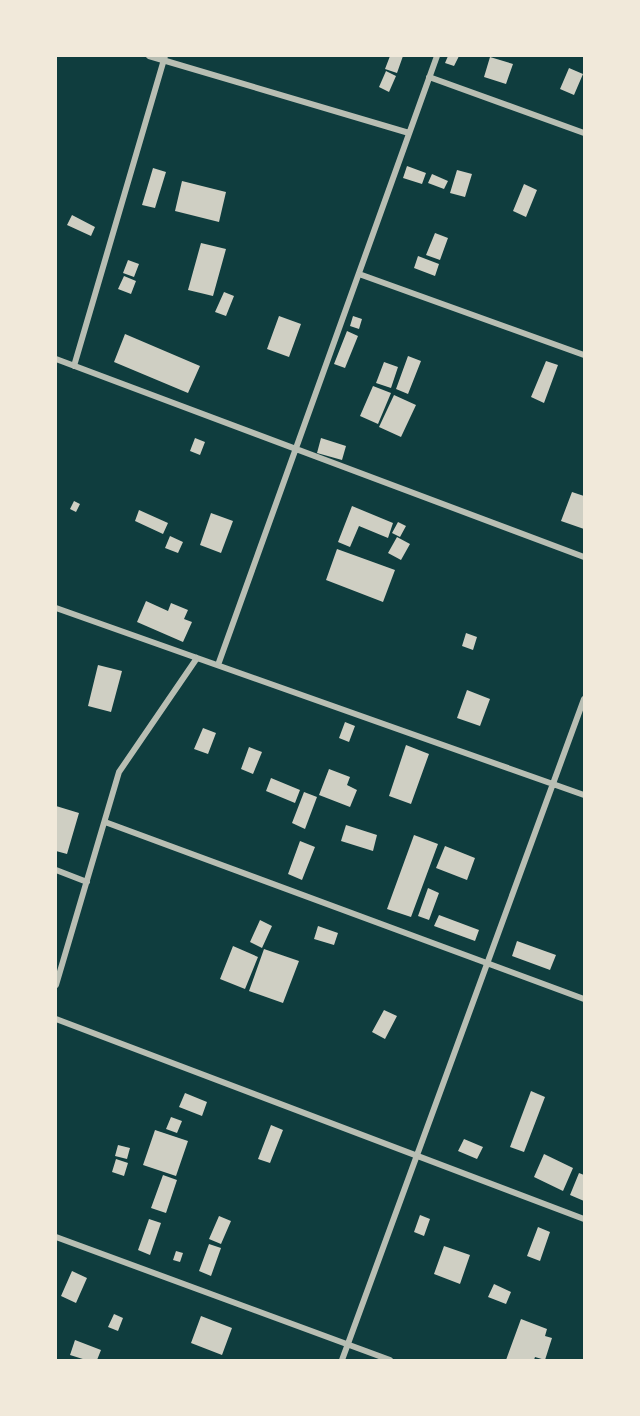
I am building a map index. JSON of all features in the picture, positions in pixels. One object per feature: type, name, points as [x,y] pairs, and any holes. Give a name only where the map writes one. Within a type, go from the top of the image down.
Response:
[{"type":"street","points":[[149,56],[164,58],[409,133]]},
{"type":"street","points":[[218,665],[437,56]]},
{"type":"street","points":[[74,366],[164,58]]},
{"type":"street","points":[[429,77],[585,133]]},
{"type":"street","points":[[359,274],[585,355]]},
{"type":"street","points":[[56,359],[585,557]]},
{"type":"street","points":[[56,608],[585,795]]},
{"type":"street","points":[[56,986],[119,772],[197,658]]},
{"type":"street","points":[[342,1360],[585,699]]},
{"type":"street","points":[[105,822],[585,999]]},
{"type":"street","points":[[56,870],[87,882]]},
{"type":"street","points":[[56,1019],[585,1219]]},
{"type":"street","points":[[56,1237],[390,1360]]},
{"type":"building","points":[[390,56],[403,56],[397,73],[385,69]]},
{"type":"building","points":[[448,56],[459,56],[454,66],[445,63]]},
{"type":"building","points":[[490,57],[513,64],[506,84],[484,77]]},
{"type":"building","points":[[569,68],[583,74],[574,95],[560,89]]},
{"type":"building","points":[[386,71],[396,76],[389,92],[379,87]]},
{"type":"building","points":[[407,166],[426,173],[422,184],[403,178]]},
{"type":"building","points":[[153,168],[166,172],[155,208],[142,205]]},
{"type":"building","points":[[457,170],[472,174],[465,197],[450,193]]},
{"type":"building","points":[[432,174],[448,181],[444,189],[428,183]]},
{"type":"building","points":[[182,181],[226,192],[219,222],[175,211]]},
{"type":"building","points":[[524,184],[537,190],[526,217],[513,211]]},
{"type":"building","points":[[72,215],[95,227],[91,236],[67,225]]},
{"type":"building","points":[[435,233],[448,238],[440,260],[426,255]]},
{"type":"building","points":[[201,243],[226,249],[213,296],[188,290]]},
{"type":"building","points":[[418,256],[439,264],[435,276],[414,268]]},
{"type":"building","points":[[128,260],[139,264],[134,277],[123,273]]},
{"type":"building","points":[[124,276],[136,281],[131,294],[118,289]]},
{"type":"building","points":[[224,292],[234,296],[226,316],[215,312]]},
{"type":"building","points":[[279,316],[301,324],[289,357],[267,349]]},
{"type":"building","points":[[353,316],[362,319],[359,329],[350,326]]},
{"type":"building","points":[[347,331],[358,336],[345,368],[334,364]]},
{"type":"building","points":[[125,334],[200,366],[188,393],[114,362]]},
{"type":"building","points":[[408,356],[421,361],[408,394],[396,389]]},
{"type":"building","points":[[546,361],[558,365],[544,403],[531,397]]},
{"type":"building","points":[[384,362],[398,367],[391,388],[376,383]]},
{"type":"building","points":[[373,386],[391,393],[378,424],[360,416]]},
{"type":"building","points":[[394,395],[416,405],[401,437],[379,427]]},
{"type":"building","points":[[195,438],[205,442],[200,455],[190,451]]},
{"type":"building","points":[[321,438],[346,446],[342,460],[317,453]]},
{"type":"building","points":[[572,492],[584,496],[584,529],[561,521]]},
{"type":"building","points":[[74,501],[80,504],[76,512],[70,509]]},
{"type":"building","points":[[352,506],[393,523],[388,538],[359,526],[350,547],[338,542]]},
{"type":"building","points":[[139,510],[168,523],[163,534],[135,521]]},
{"type":"building","points":[[211,513],[233,521],[221,553],[200,545]]},
{"type":"building","points":[[398,522],[406,526],[400,537],[392,533]]},
{"type":"building","points":[[170,536],[183,542],[178,553],[165,548]]},
{"type":"building","points":[[397,537],[410,544],[401,560],[388,553]]},
{"type":"building","points":[[337,549],[395,570],[383,602],[326,580]]},
{"type":"building","points":[[146,601],[168,611],[171,603],[188,610],[184,619],[192,622],[183,642],[137,622]]},
{"type":"building","points":[[466,633],[477,637],[473,650],[462,646]]},
{"type":"building","points":[[98,665],[122,671],[111,712],[88,706]]},
{"type":"building","points":[[467,690],[490,699],[480,726],[457,718]]},
{"type":"building","points":[[345,722],[355,726],[349,742],[339,738]]},
{"type":"building","points":[[203,728],[216,733],[208,754],[194,749]]},
{"type":"building","points":[[406,745],[429,754],[411,804],[389,796]]},
{"type":"building","points":[[249,747],[262,752],[253,774],[241,769]]},
{"type":"building","points":[[329,769],[350,777],[347,785],[357,790],[350,807],[319,795]]},
{"type":"building","points":[[271,778],[300,790],[295,803],[266,791]]},
{"type":"building","points":[[304,792],[317,797],[305,829],[292,823]]},
{"type":"building","points":[[56,806],[79,813],[67,854],[56,851]]},
{"type":"building","points":[[346,825],[377,835],[373,851],[341,841]]},
{"type":"building","points":[[414,835],[438,844],[411,917],[387,909]]},
{"type":"building","points":[[300,841],[315,847],[302,880],[288,874]]},
{"type":"building","points":[[445,846],[475,858],[467,880],[436,868]]},
{"type":"building","points":[[428,888],[439,893],[429,920],[418,916]]},
{"type":"building","points":[[439,915],[479,930],[475,941],[434,926]]},
{"type":"building","points":[[260,920],[272,926],[262,948],[250,942]]},
{"type":"building","points":[[318,926],[338,933],[334,945],[314,939]]},
{"type":"building","points":[[517,941],[556,955],[550,970],[512,956]]},
{"type":"building","points":[[233,946],[258,957],[245,989],[220,979]]},
{"type":"building","points":[[264,949],[299,961],[283,1003],[249,991]]},
{"type":"building","points":[[384,1010],[397,1016],[385,1039],[372,1032]]},
{"type":"building","points":[[531,1091],[545,1097],[524,1152],[510,1147]]},
{"type":"building","points":[[185,1093],[207,1102],[202,1116],[179,1107]]},
{"type":"building","points":[[171,1117],[182,1121],[177,1133],[166,1129]]},
{"type":"building","points":[[271,1125],[283,1130],[270,1163],[258,1159]]},
{"type":"building","points":[[155,1130],[188,1141],[176,1176],[143,1165]]},
{"type":"building","points":[[464,1139],[483,1147],[477,1159],[458,1151]]},
{"type":"building","points":[[118,1145],[130,1148],[127,1159],[115,1156]]},
{"type":"building","points":[[544,1154],[573,1168],[563,1191],[534,1177]]},
{"type":"building","points":[[116,1159],[128,1163],[124,1176],[112,1172]]},
{"type":"building","points":[[579,1173],[584,1175],[584,1201],[570,1195]]},
{"type":"building","points":[[163,1175],[177,1180],[166,1213],[151,1208]]},
{"type":"building","points":[[420,1215],[430,1219],[424,1236],[414,1232]]},
{"type":"building","points":[[219,1216],[231,1221],[221,1244],[209,1239]]},
{"type":"building","points":[[149,1219],[161,1223],[150,1255],[138,1250]]},
{"type":"building","points":[[538,1227],[550,1232],[540,1261],[527,1256]]},
{"type":"building","points":[[209,1244],[221,1248],[211,1276],[199,1271]]},
{"type":"building","points":[[444,1246],[470,1255],[460,1284],[434,1274]]},
{"type":"building","points":[[176,1251],[183,1253],[180,1262],[173,1260]]},
{"type":"building","points":[[72,1271],[87,1278],[76,1303],[61,1296]]},
{"type":"building","points":[[494,1284],[511,1292],[506,1304],[488,1297]]},
{"type":"building","points":[[114,1314],[123,1318],[118,1331],[108,1327]]},
{"type":"building","points":[[201,1316],[232,1328],[222,1355],[191,1343]]},
{"type":"building","points":[[521,1319],[547,1329],[545,1336],[552,1338],[545,1360],[535,1357],[534,1360],[506,1360]]},
{"type":"building","points":[[75,1340],[101,1350],[97,1360],[86,1360],[70,1355]]}]
